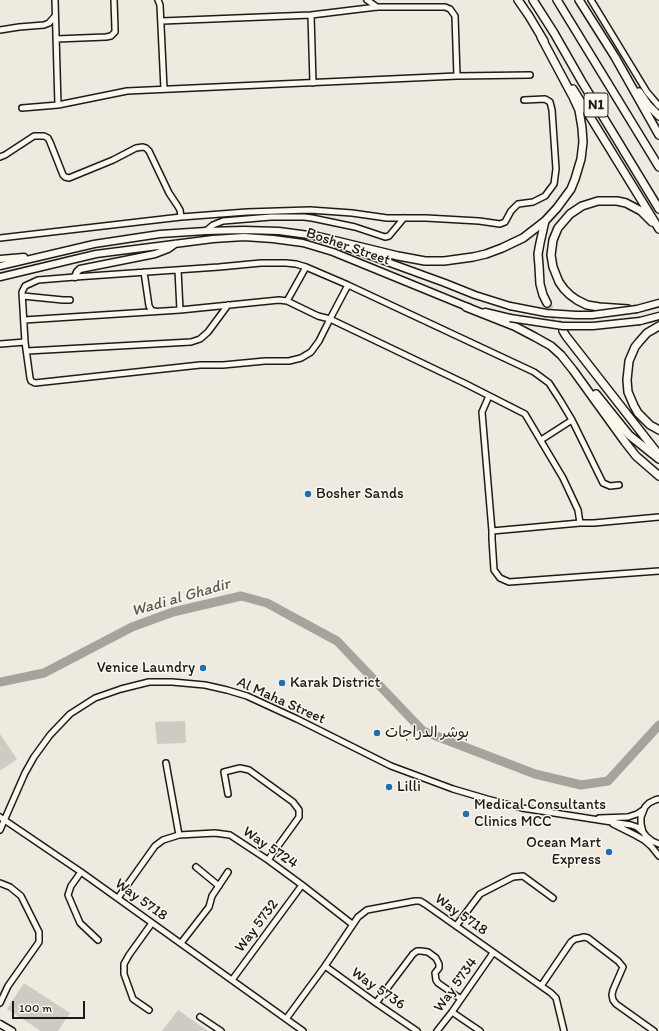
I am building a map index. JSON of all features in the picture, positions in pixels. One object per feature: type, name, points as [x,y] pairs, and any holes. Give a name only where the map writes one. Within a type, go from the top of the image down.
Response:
[{"type":"highway","points":[[518,0],[659,229]]},
{"type":"highway","name":"N1","points":[[533,0],[659,209]]},
{"type":"highway","name":"N1","points":[[557,0],[659,167]]},
{"type":"highway","points":[[579,0],[615,57],[659,135]]},
{"type":"highway","points":[[316,236],[398,256],[425,261],[444,261],[473,257],[502,248],[523,238],[545,221],[557,208],[571,189],[576,179],[583,142],[579,110],[541,37]]},
{"type":"highway","points":[[615,57],[624,67],[648,105],[659,116]]},
{"type":"highway","points":[[637,309],[599,308],[587,305],[570,295],[559,282],[553,267],[551,255],[553,240],[558,228],[570,214],[582,206],[598,201],[617,201],[632,206],[641,211],[659,232]]},
{"type":"highway","points":[[545,221],[539,248],[539,266],[540,284],[547,303]]},
{"type":"highway","points":[[466,307],[514,326],[550,346],[565,359],[636,456],[659,476]]},
{"type":"highway","points":[[659,326],[648,333],[638,342],[635,347],[629,361],[627,380],[628,392],[638,413],[650,425],[659,430]]},
{"type":"highway","points":[[563,331],[659,455]]},
{"type":"highway","points":[[534,337],[542,338],[563,353],[629,435],[659,459]]},
{"type":"main road","name":"Bosher Street","points":[[0,266],[94,244],[160,234],[244,230],[279,231],[316,236],[475,295],[510,306],[546,313],[576,315],[592,314],[637,309],[659,303]]},
{"type":"main road","name":"Bosher Street","points":[[0,277],[96,254],[176,243],[244,237],[303,243],[333,252],[368,265],[466,307],[510,318],[563,326],[593,326],[640,321],[659,316]]},
{"type":"main road","points":[[75,277],[80,269],[156,254],[168,249],[176,243]]},
{"type":"main road","points":[[2,258],[48,255]]},
{"type":"main road","points":[[0,282],[8,276],[13,275]]},
{"type":"main road","points":[[0,1024],[12,1031]]},
{"type":"street","points":[[54,0],[58,105]]},
{"type":"street","points":[[56,39],[111,36],[115,32],[114,0]]},
{"type":"street","points":[[158,0],[162,22],[164,89]]},
{"type":"street","points":[[367,0],[377,7]]},
{"type":"street","points":[[591,0],[647,92],[659,106]]},
{"type":"street","points":[[162,22],[311,15],[377,7],[444,7],[450,9],[455,16],[457,76]]},
{"type":"street","points":[[311,15],[313,83]]},
{"type":"street","points":[[0,30],[19,26],[44,25],[49,23],[55,16]]},
{"type":"street","points":[[22,108],[58,105],[127,91],[457,76],[530,75]]},
{"type":"street","points":[[0,238],[181,217],[247,212],[310,210],[352,213],[387,218],[479,221],[500,224],[505,222],[511,211],[518,204],[533,202],[545,196],[554,184],[556,169],[552,110],[550,102],[545,99],[524,100]]},
{"type":"street","points":[[0,157],[34,136],[44,136],[48,138],[50,142],[63,175],[69,178],[113,160],[136,148],[143,147],[149,151],[169,193],[180,210],[181,217]]},
{"type":"street","points":[[206,231],[223,221],[271,217],[312,218],[355,227],[385,237],[389,236],[404,218]]},
{"type":"street","points":[[387,218],[391,222],[393,230]]},
{"type":"street","points":[[348,285],[319,341],[311,352],[301,358],[289,361],[200,365],[35,383],[31,381],[30,378],[25,342],[22,292],[25,286],[38,280],[261,263],[286,263],[306,267],[348,285],[534,372],[549,383],[572,420],[603,483],[610,486],[619,485]]},
{"type":"street","points":[[288,301],[306,267]]},
{"type":"street","points":[[178,270],[180,310]]},
{"type":"street","points":[[144,272],[149,306],[152,311],[158,312]]},
{"type":"street","points":[[23,296],[70,300]]},
{"type":"street","points":[[24,320],[158,312],[279,300],[288,301],[318,316],[330,319],[525,414],[563,478],[578,510],[580,523]]},
{"type":"street","points":[[27,351],[190,342],[200,339],[208,332],[228,305]]},
{"type":"street","points":[[0,344],[25,342]]},
{"type":"street","points":[[489,396],[482,412],[494,570],[500,578],[509,582],[659,570]]},
{"type":"street","points":[[541,440],[572,420]]},
{"type":"street","points":[[492,531],[580,523],[594,524],[659,517]]},
{"type":"street","name":"Al Maha Street","points":[[0,830],[2,818],[34,758],[50,735],[70,714],[95,698],[135,685],[159,682],[184,682],[205,685],[247,696],[391,766],[453,789],[522,808],[631,825],[637,827],[648,838],[658,844]]},
{"type":"street","points":[[166,763],[179,835]]},
{"type":"street","points":[[228,794],[224,772],[240,768],[249,770],[293,802],[299,810],[299,817],[268,860]]},
{"type":"street","name":"Al Maha Street","points":[[588,818],[628,817],[637,814],[649,803],[659,799]]},
{"type":"street","points":[[643,810],[641,817],[643,832]]},
{"type":"street","name":"Way 5718","points":[[2,818],[118,898],[303,1031]]},
{"type":"street","points":[[609,822],[644,840],[659,856]]},
{"type":"street","name":"Way 5724","points":[[118,898],[155,846],[163,840],[179,835],[215,833],[230,835],[268,860],[352,924]]},
{"type":"street","points":[[196,867],[219,886]]},
{"type":"street","points":[[81,872],[70,886],[68,894],[80,923],[98,940]]},
{"type":"street","points":[[181,944],[209,907],[212,896],[228,872]]},
{"type":"street","points":[[456,926],[480,894],[513,877],[524,876],[553,898]]},
{"type":"street","points":[[0,883],[10,887],[21,896],[39,932],[39,942],[8,986],[0,1003]]},
{"type":"street","name":"Way 5732","points":[[232,980],[302,885]]},
{"type":"street","name":"Way 5718","points":[[286,1019],[358,916],[367,910],[420,901],[556,998],[559,1005],[564,1031]]},
{"type":"street","points":[[149,1010],[133,999],[124,974],[124,964],[152,923]]},
{"type":"street","points":[[541,986],[571,942],[584,937],[588,938],[618,961],[623,968],[613,990],[612,1000],[654,1031]]},
{"type":"street","points":[[376,1003],[413,954],[417,951],[428,952],[436,958],[439,968],[435,973],[436,980],[461,999]]},
{"type":"street","name":"Way 5734","points":[[437,1031],[493,953]]},
{"type":"street","name":"Way 5736","points":[[324,966],[417,1031]]},
{"type":"street","points":[[452,1012],[480,1031]]},
{"type":"street","points":[[200,1017],[221,1031]]},
{"type":"shaded area","points":[[185,721],[186,743],[157,744],[155,722]]},
{"type":"shaded area","points":[[0,734],[17,759],[0,771]]},
{"type":"shaded area","points":[[24,983],[70,1013],[58,1031],[41,1031],[7,1009]]},
{"type":"shaded area","points":[[178,1010],[208,1031],[162,1031]]},
{"type":"waterway","name":"Wadi al Ghadir","points":[[0,682],[44,673],[132,627],[173,612],[241,596],[267,603],[337,641],[423,731],[535,774],[581,785],[608,781],[659,725]]},
{"type":"tunnel","points":[[547,303],[563,331]]},
{"type":"place","name":"Bosher Sands","points":[[308,494]]},
{"type":"place","name":"Venice Laundry","points":[[203,668]]},
{"type":"place","name":"Karak District","points":[[282,683]]},
{"type":"place","name":"بوشر الدراجات","points":[[377,733]]},
{"type":"place","name":"Lilli","points":[[389,787]]},
{"type":"place","name":"Medical Consultants Clinics MCC","points":[[466,814]]},
{"type":"place","name":"Ocean Mart Express","points":[[609,852]]}]
